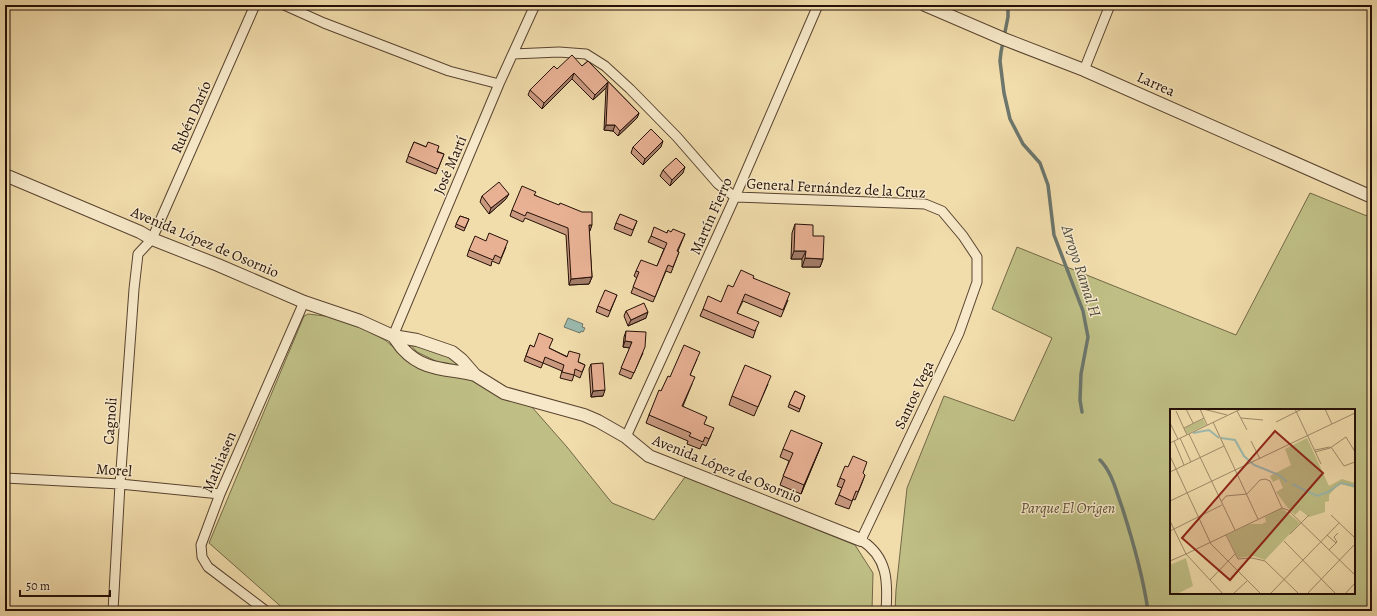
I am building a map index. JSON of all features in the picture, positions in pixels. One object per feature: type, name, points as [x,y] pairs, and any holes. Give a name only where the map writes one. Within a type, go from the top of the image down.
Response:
[{"type":"street","name":"Rubén Darío","points":[[152,239],[255,5]]},
{"type":"street","points":[[284,5],[324,23],[449,71],[499,84]]},
{"type":"street","name":"José Martí","points":[[394,336],[499,84],[535,5]]},
{"type":"street","name":"Martín Fierro","points":[[626,437],[735,197],[818,5]]},
{"type":"street","name":"Larrea","points":[[925,5],[1084,70],[1372,197]]},
{"type":"street","points":[[1084,70],[1110,5]]},
{"type":"street","name":"General Fernández de la Cruz","points":[[513,54],[559,52],[586,54],[593,58],[605,66],[630,89],[677,137],[718,184],[735,197],[925,204],[942,211],[963,236],[977,257]]},
{"type":"street","name":"Avenida López de Osornio","points":[[5,175],[140,232],[152,239],[218,265],[304,302],[360,321],[394,336],[417,340],[452,352],[462,360],[475,375],[504,393],[584,415],[626,437],[649,456],[861,540]]},
{"type":"street","name":"Cagnoli","points":[[113,611],[120,484],[134,289],[138,254],[152,239]]},
{"type":"street","name":"Santos Vega","points":[[861,540],[959,333],[977,282],[977,257]]},
{"type":"street","name":"Mathiasen","points":[[266,611],[208,567],[202,557],[201,545],[220,494],[304,302]]},
{"type":"street","name":"Avenida López de Osornio","points":[[394,336],[401,347],[409,355],[428,365],[444,370],[475,375]]},
{"type":"street","name":"Morel","points":[[5,478],[120,484],[220,494]]},
{"type":"street","points":[[861,540],[871,546],[884,568],[887,586],[886,611]]},
{"type":"green space","name":"Parque El Origen","points":[[1310,193],[1372,218],[1372,611],[895,611],[907,488],[944,396],[1014,421],[1052,338],[992,309],[1017,247],[1236,335]]},
{"type":"green space","points":[[308,314],[342,318],[385,340],[406,358],[475,380],[531,406],[567,447],[612,503],[654,520],[685,477],[855,545],[873,573],[872,611],[286,611],[209,543],[304,316]]},
{"type":"green space","points":[[408,342],[452,356],[465,367],[442,364],[417,352]]},
{"type":"water","points":[[568,318],[583,324],[582,327],[585,328],[583,332],[581,331],[580,333],[564,327]]},
{"type":"building","points":[[572,55],[582,66],[588,61],[639,113],[620,131],[615,125],[606,125],[608,82],[595,95],[574,73],[544,103],[530,90],[554,66],[557,69]]},
{"type":"building","points":[[651,129],[663,141],[645,159],[633,147]]},
{"type":"building","points":[[414,142],[426,147],[428,142],[439,146],[437,152],[444,154],[438,169],[408,156]]},
{"type":"building","points":[[676,158],[685,167],[672,180],[663,170]]},
{"type":"building","points":[[499,182],[509,194],[491,208],[482,196]]},
{"type":"building","points":[[522,186],[536,192],[534,195],[559,205],[560,203],[582,212],[592,212],[592,225],[589,225],[592,277],[571,279],[568,228],[527,212],[525,216],[512,210]]},
{"type":"building","points":[[620,214],[637,221],[633,230],[616,223]]},
{"type":"building","points":[[460,216],[469,219],[465,228],[456,224]]},
{"type":"building","points":[[795,224],[813,225],[813,236],[824,236],[823,259],[805,258],[806,251],[794,251]]},
{"type":"building","points":[[654,227],[667,233],[668,230],[671,232],[673,229],[685,234],[677,251],[679,252],[673,267],[668,265],[655,297],[633,287],[639,272],[636,271],[641,260],[657,266],[667,243],[651,236]]},
{"type":"building","points":[[489,233],[508,241],[501,258],[495,255],[493,260],[469,250],[475,236],[486,241]]},
{"type":"building","points":[[741,270],[754,276],[753,278],[790,293],[783,310],[745,294],[737,313],[759,322],[755,331],[703,309],[708,296],[721,302],[728,285],[733,287]]},
{"type":"building","points":[[605,290],[617,295],[610,311],[598,306]]},
{"type":"building","points":[[644,303],[648,312],[631,320],[626,311]]},
{"type":"building","points":[[626,331],[646,332],[645,347],[634,373],[621,368],[632,342],[625,341]]},
{"type":"building","points":[[539,333],[553,339],[549,348],[567,357],[569,351],[580,354],[578,362],[585,365],[582,372],[575,369],[574,375],[562,372],[564,365],[545,357],[543,363],[526,356],[530,345],[534,347]]},
{"type":"building","points":[[684,345],[700,352],[690,375],[695,377],[682,406],[707,417],[704,424],[714,428],[709,439],[705,437],[703,442],[689,436],[691,433],[649,415],[659,390],[661,391],[668,376],[670,377]]},
{"type":"building","points":[[603,363],[605,390],[593,391],[591,364]]},
{"type":"building","points":[[745,365],[771,376],[758,407],[732,396]]},
{"type":"building","points":[[795,391],[805,396],[800,409],[789,404]]},
{"type":"building","points":[[791,430],[822,443],[804,485],[783,476],[793,453],[783,449]]},
{"type":"building","points":[[853,456],[867,462],[863,473],[865,475],[858,492],[856,491],[852,501],[839,495],[845,480],[840,478],[845,466],[848,467]]},
{"type":"waterway","name":"Arroyo Ramal H","points":[[1008,5],[1008,17],[1000,61],[1004,93],[1010,119],[1023,144],[1040,163],[1048,185],[1054,235],[1083,311],[1088,337],[1081,374],[1080,400],[1082,412]]},
{"type":"waterway","name":"Arroyo Ramal H","points":[[1100,460],[1108,470],[1116,488],[1134,546],[1148,611]]}]
